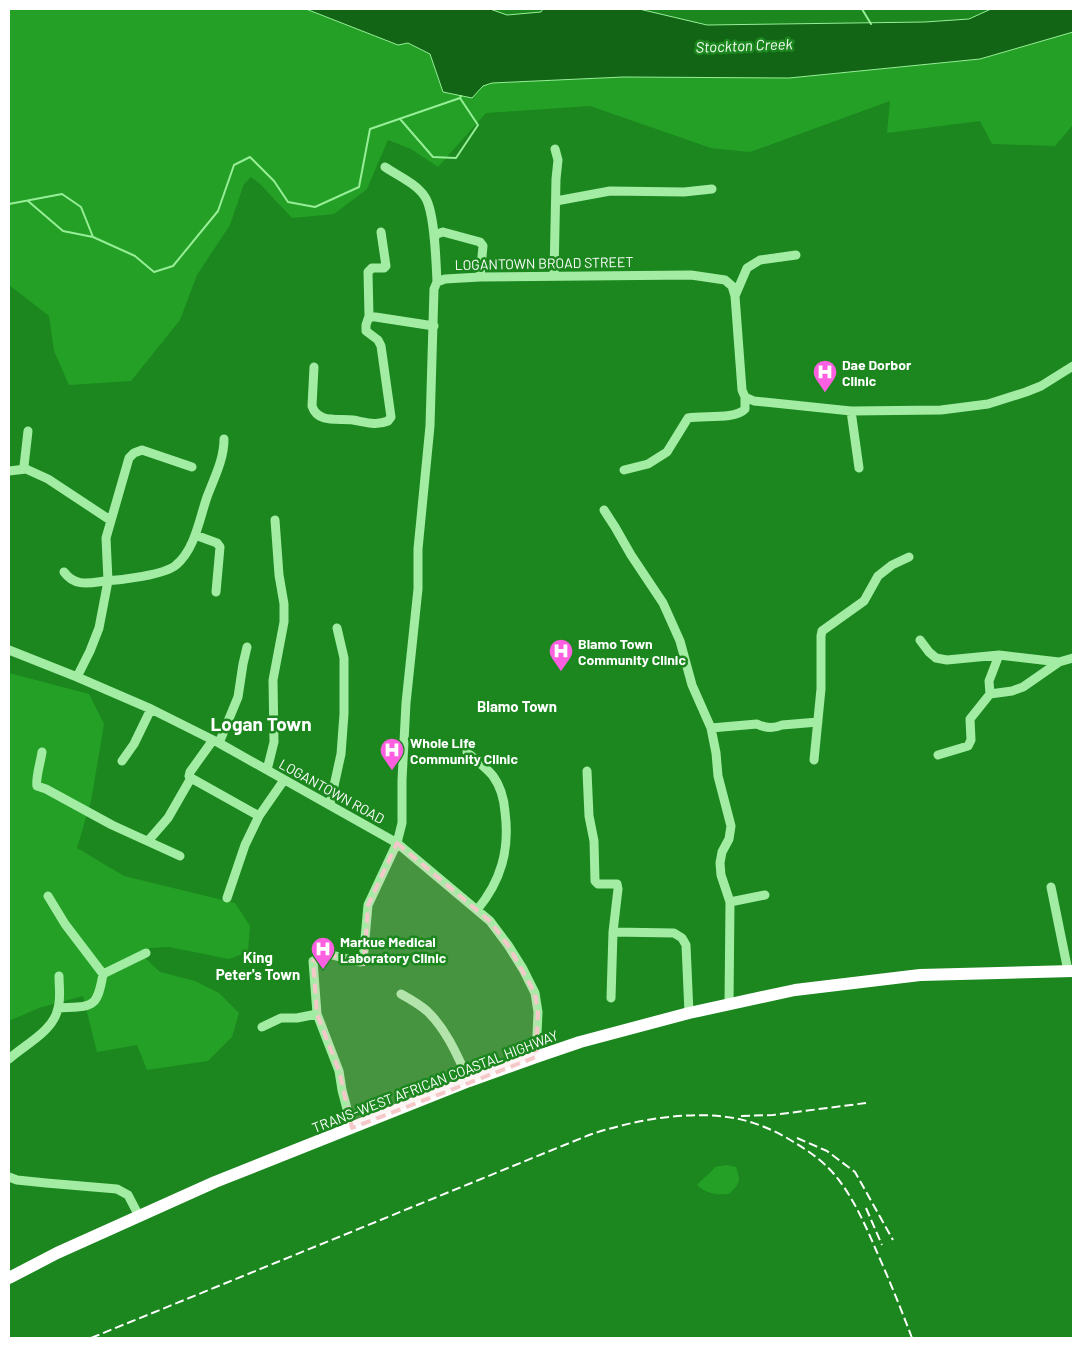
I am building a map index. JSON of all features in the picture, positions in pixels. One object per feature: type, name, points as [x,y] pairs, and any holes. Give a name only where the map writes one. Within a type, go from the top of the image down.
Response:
[{"type":"highway","name":"TRANS-WEST AFRICAN COASTAL HIGHWAY","points":[[9,1278],[57,1253],[215,1182],[469,1081],[580,1042],[689,1013],[795,990],[903,976],[964,972],[1071,971]]},
{"type":"street","points":[[554,275],[558,167],[555,149]]},
{"type":"street","points":[[385,167],[420,190],[429,204],[434,238],[437,282]]},
{"type":"street","points":[[556,201],[610,191],[684,192],[712,189]]},
{"type":"street","points":[[314,367],[312,406],[313,411],[321,417],[331,420],[351,420],[370,424],[388,421],[391,417],[381,346],[378,340],[366,332],[369,316],[368,272],[372,268],[384,268],[386,266],[381,232]]},
{"type":"street","points":[[434,238],[442,232],[480,242],[483,246],[480,277]]},
{"type":"street","points":[[624,470],[648,464],[667,452],[688,418],[734,415],[745,409],[735,296],[747,268],[760,260],[796,255]]},
{"type":"street","name":"LOGANTOWN BROAD STREET","points":[[317,1014],[313,961],[328,954],[360,962],[363,961],[368,905],[397,843],[402,823],[406,703],[418,589],[418,548],[429,434],[434,289],[437,282],[445,279],[480,277],[691,275],[725,280],[732,286],[735,296]]},
{"type":"street","points":[[369,316],[434,326]]},
{"type":"street","points":[[744,397],[754,401],[851,411],[941,410],[988,404],[1040,386],[1073,366]]},
{"type":"street","points":[[851,411],[859,468]]},
{"type":"street","points":[[26,469],[24,466],[28,431]]},
{"type":"street","points":[[64,572],[72,581],[79,583],[108,581],[158,573],[174,567],[188,550],[196,534],[207,496],[220,462],[224,448],[224,439]]},
{"type":"street","points":[[77,677],[99,628],[108,581],[106,547],[110,520],[127,462],[139,450],[192,467]]},
{"type":"street","points":[[9,471],[26,469],[48,480],[110,520]]},
{"type":"street","points":[[604,510],[663,603],[680,641],[692,686],[711,728],[718,776],[731,826],[729,839],[722,852],[720,864],[721,875],[730,902],[728,1004]]},
{"type":"street","points":[[267,770],[274,742],[273,680],[284,622],[284,604],[279,575],[275,520]]},
{"type":"street","points":[[196,534],[217,543],[220,547],[216,592]]},
{"type":"street","points":[[814,760],[821,689],[822,631],[864,601],[878,576],[892,565],[909,556]]},
{"type":"street","points":[[330,804],[341,754],[344,722],[344,658],[337,628]]},
{"type":"street","points":[[920,640],[928,652],[936,658],[947,660],[999,655],[1059,662]]},
{"type":"street","points":[[148,841],[168,818],[191,778],[189,776],[190,772],[216,741],[238,697],[247,647]]},
{"type":"street","name":"LOGANTOWN ROAD","points":[[9,650],[151,709],[216,741],[397,843],[500,932],[531,984],[538,1012],[536,1057]]},
{"type":"street","points":[[938,755],[968,746],[971,740],[970,719],[990,694],[990,682],[999,655]]},
{"type":"street","points":[[990,694],[1012,691],[1023,687],[1059,662],[1073,658]]},
{"type":"street","points":[[122,761],[139,736],[151,709]]},
{"type":"street","points":[[711,728],[757,724],[763,728],[777,728],[782,725],[818,722]]},
{"type":"street","points":[[42,752],[36,781],[37,786],[46,789],[94,816],[180,856]]},
{"type":"street","points":[[467,752],[492,774],[500,789],[505,807],[507,829],[506,854],[486,899],[476,910]]},
{"type":"street","points":[[587,771],[589,816],[594,841],[595,881],[598,884],[617,884],[618,888],[613,932],[611,998]]},
{"type":"street","points":[[191,778],[259,816]]},
{"type":"street","points":[[227,898],[245,845],[259,816],[284,780]]},
{"type":"street","points":[[89,825],[94,816]]},
{"type":"street","points":[[1051,886],[1071,971]]},
{"type":"street","points":[[730,902],[765,895]]},
{"type":"street","points":[[48,896],[65,924],[103,974]]},
{"type":"street","points":[[613,932],[674,933],[682,938],[686,945],[689,1013]]},
{"type":"street","points":[[103,974],[146,953]]},
{"type":"street","points":[[58,1008],[90,1005],[97,1000],[103,974]]},
{"type":"street","points":[[9,1059],[30,1044],[57,1013],[59,976]]},
{"type":"street","points":[[401,994],[420,1005],[437,1023],[455,1051],[469,1081]]},
{"type":"street","points":[[262,1027],[281,1018],[297,1018],[317,1014],[339,1071],[352,1128]]},
{"type":"street","points":[[9,1177],[17,1180],[117,1189],[128,1195],[139,1216]]},
{"type":"highlighted area","points":[[397,843],[490,921],[508,945],[535,993],[538,1012],[536,1057],[352,1128],[339,1071],[317,1014],[313,961],[328,954],[364,964],[368,905]]},
{"type":"shaded area","points":[[9,9],[306,9],[398,45],[408,43],[430,54],[443,92],[492,83],[623,77],[789,78],[980,59],[1073,32],[1073,125],[1055,146],[992,144],[980,121],[887,133],[890,101],[750,152],[711,148],[590,106],[486,113],[438,167],[411,149],[388,140],[367,189],[334,214],[292,218],[251,177],[244,184],[230,225],[197,275],[180,320],[131,381],[69,385],[54,351],[49,316],[9,285]]},
{"type":"shaded area","points":[[9,673],[89,694],[104,724],[91,801],[77,848],[124,876],[235,903],[250,926],[248,952],[229,959],[169,947],[150,948],[144,957],[160,972],[195,981],[219,993],[239,1013],[232,1037],[208,1061],[147,1070],[137,1045],[97,1052],[83,996],[39,1008],[9,1021]]},
{"type":"shaded area","points":[[726,1165],[736,1167],[739,1176],[737,1185],[729,1194],[712,1193],[697,1185],[715,1167]]},
{"type":"water","name":"Stockton Creek","points":[[306,9],[490,9],[507,15],[541,12],[543,9],[639,9],[707,25],[925,22],[969,19],[991,9],[1073,9],[1073,32],[980,59],[789,78],[623,77],[492,83],[483,86],[472,98],[443,92],[430,54],[408,43],[398,45]]},
{"type":"waterway","points":[[862,9],[871,24]]},
{"type":"waterway","points":[[9,204],[62,194],[81,207],[93,237],[135,256],[154,272],[173,266],[218,211],[234,165],[250,157],[274,181],[288,202],[315,207],[359,187],[370,129],[460,98],[461,96]]},
{"type":"waterway","points":[[400,119],[433,157],[456,158],[478,125],[460,98]]},
{"type":"waterway","points":[[28,201],[63,231],[93,237]]},
{"type":"railway","points":[[741,1116],[773,1115],[866,1103]]},
{"type":"railway","points":[[91,1338],[589,1135],[644,1121],[702,1115],[739,1119],[766,1128],[786,1137],[803,1148],[829,1169],[841,1182],[863,1220],[912,1338]]},
{"type":"railway","points":[[797,1138],[827,1151],[855,1172],[893,1240]]},
{"type":"railway","points":[[866,1208],[882,1245]]},
{"type":"place","name":"Dae Dorbor Clinic","points":[[825,393]]},
{"type":"place","name":"Blamo Town Community Clinic","points":[[561,672]]},
{"type":"place","name":"Whole Life Community Clinic","points":[[392,771]]},
{"type":"place","name":"Markue Medical Laboratory Clinic","points":[[323,970]]},
{"type":"district","name":"Blamo Town","points":[[517,706]]},
{"type":"district","name":"Logan Town","points":[[261,723]]},
{"type":"district","name":"King Peter's Town","points":[[258,966]]}]
